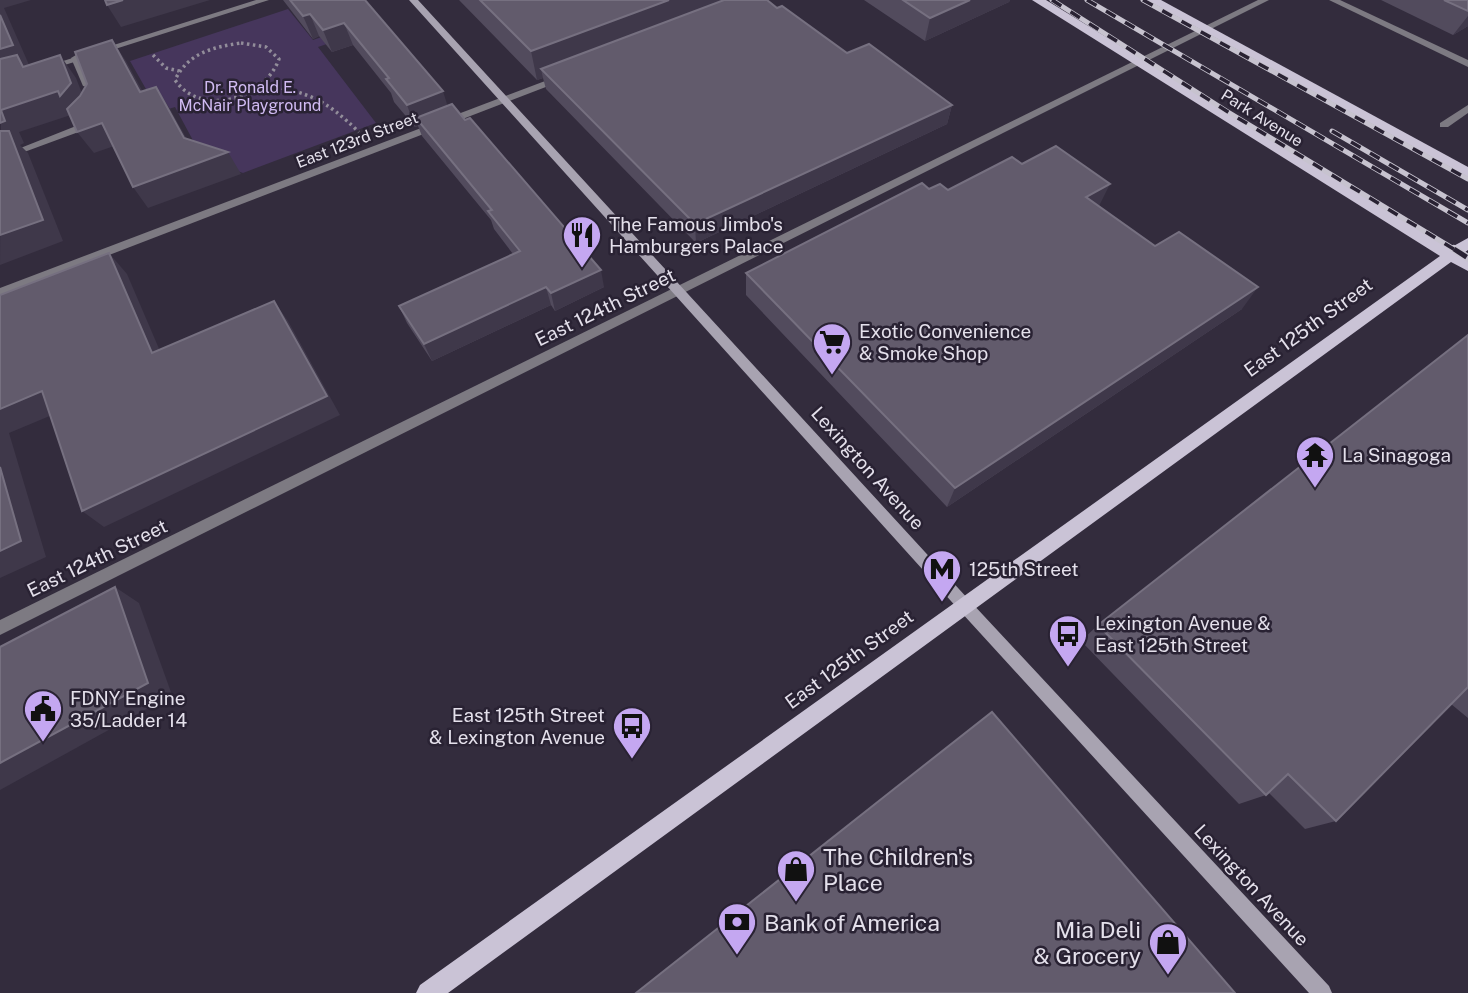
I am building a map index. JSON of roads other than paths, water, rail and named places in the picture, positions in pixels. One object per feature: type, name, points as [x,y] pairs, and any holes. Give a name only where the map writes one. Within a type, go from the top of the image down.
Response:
[{"type":"main road","name":"Lexington Avenue","points":[[413,0],[1322,993]]},
{"type":"main road","name":"Park Avenue","points":[[1038,0],[1468,266]]},
{"type":"main road","points":[[1153,0],[1468,173]]},
{"type":"main road","name":"East 125th Street","points":[[428,993],[1468,243]]},
{"type":"street","points":[[38,70],[265,0]]},
{"type":"street","name":"East 124th Street","points":[[0,628],[1265,0]]},
{"type":"street","points":[[1333,0],[1468,64]]},
{"type":"street","points":[[23,149],[80,128],[91,116],[94,101],[76,58]]},
{"type":"street","name":"East 123rd Street","points":[[0,293],[574,73]]},
{"type":"street","points":[[1444,125],[1468,108]]},
{"type":"railway","points":[[1052,0],[1228,112],[1457,251]]},
{"type":"railway","points":[[1087,0],[1468,223]]},
{"type":"railway","points":[[1143,0],[1468,179]]},
{"type":"railway","points":[[1332,131],[1468,210]]},
{"type":"railway","points":[[1454,249],[1468,258]]},
{"type":"place","name":"The Famous Jimbo's Hamburgers Palace","points":[[582,269]]},
{"type":"place","name":"Exotic Convenience & Smoke Shop","points":[[832,376]]},
{"type":"place","name":"La Sinagoga","points":[[1315,489]]},
{"type":"place","name":"125th Street","points":[[942,603]]},
{"type":"place","name":"Lexington Avenue & East 125th Street","points":[[1068,668]]},
{"type":"place","name":"FDNY Engine 35/Ladder 14","points":[[43,743]]},
{"type":"place","name":"East 125th Street & Lexington Avenue","points":[[632,760]]},
{"type":"place","name":"The Children's Place","points":[[796,903]]},
{"type":"place","name":"Bank of America","points":[[737,956]]},
{"type":"place","name":"Mia Deli & Grocery","points":[[1168,976]]},
{"type":"park label","name":"Dr. Ronald E. McNair Playground","points":[[250,96]]}]
